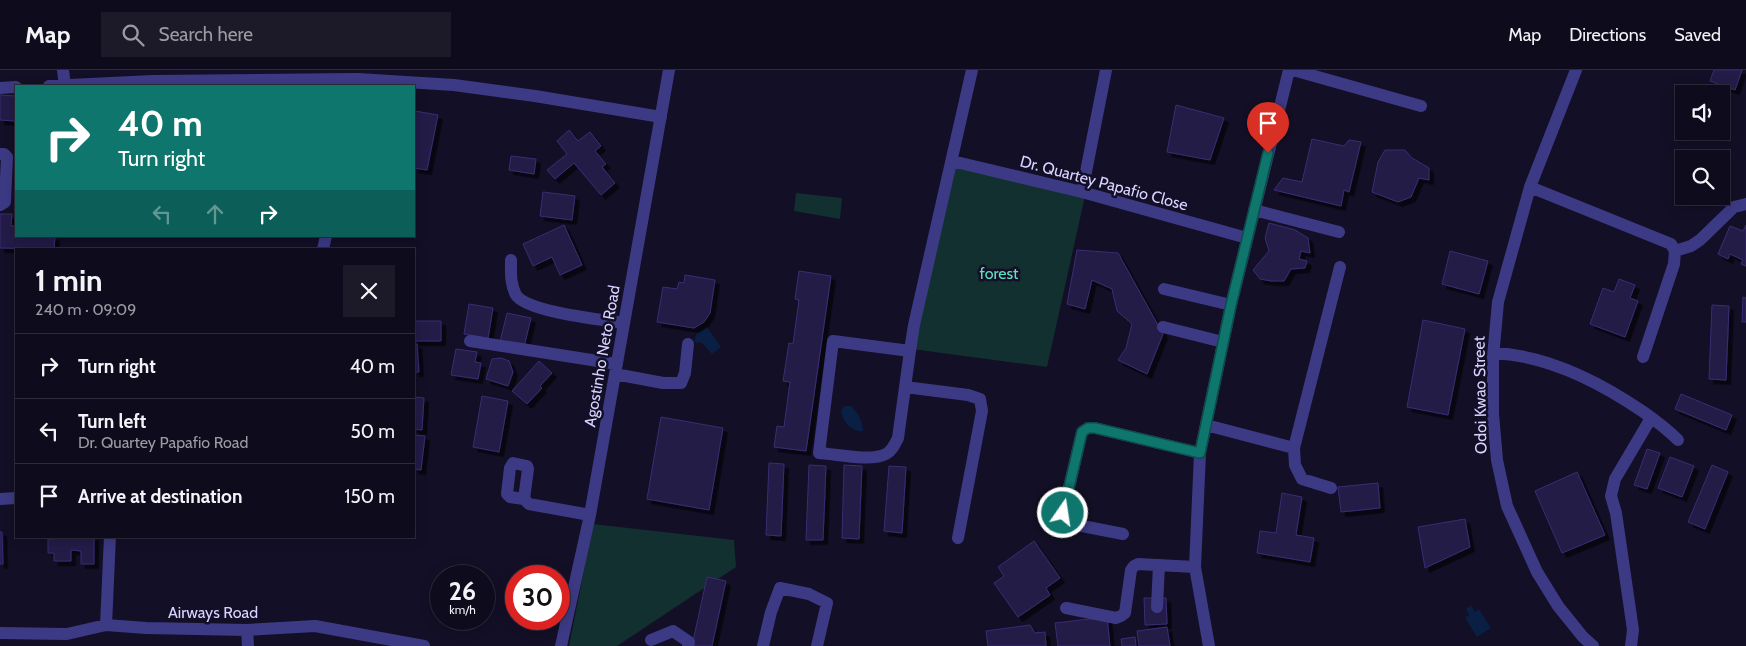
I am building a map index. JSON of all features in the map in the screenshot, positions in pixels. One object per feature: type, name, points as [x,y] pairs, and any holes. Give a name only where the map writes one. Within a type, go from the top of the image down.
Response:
[{"type":"street","points":[[63,70],[65,85]]},
{"type":"street","name":"Agostinho Neto Road","points":[[561,646],[590,515],[669,70]]},
{"type":"street","points":[[910,351],[833,341],[819,453],[872,457],[887,454],[898,438],[914,325],[972,70]]},
{"type":"street","points":[[1082,192],[1106,70]]},
{"type":"street","points":[[1209,646],[1195,567],[1200,453],[1231,305],[1254,210],[1262,152],[1289,70]]},
{"type":"street","points":[[1293,70],[1421,106]]},
{"type":"street","name":"Odoi Kwao Street","points":[[1576,70],[1530,187],[1498,302],[1493,353],[1493,414],[1496,460],[1507,506],[1537,572],[1558,606],[1583,637],[1593,646]]},
{"type":"street","points":[[82,85],[152,81],[357,82],[454,85],[535,96],[661,117]]},
{"type":"street","points":[[0,88],[15,88]]},
{"type":"street","points":[[0,154],[4,154],[7,157],[5,202],[0,205]]},
{"type":"street","name":"Dr. Quartey Papafio Close","points":[[952,161],[1082,192],[1247,238]]},
{"type":"street","points":[[1530,187],[1670,244],[1675,251],[1674,264],[1643,357]]},
{"type":"street","points":[[1675,251],[1691,246],[1700,240],[1734,207],[1746,204]]},
{"type":"street","points":[[1254,210],[1339,232]]},
{"type":"street","points":[[511,260],[510,277],[516,295],[523,301],[556,313],[624,323]]},
{"type":"street","points":[[1331,488],[1302,479],[1295,465],[1294,448],[1340,268]]},
{"type":"street","points":[[1164,288],[1231,305]]},
{"type":"street","points":[[1163,327],[1223,342]]},
{"type":"street","points":[[470,341],[616,369],[664,383],[681,383],[685,373],[688,344]]},
{"type":"street","points":[[1493,353],[1517,354],[1583,376],[1627,401],[1678,440]]},
{"type":"street","points":[[905,387],[968,395],[980,399],[982,411],[958,538]]},
{"type":"street","points":[[1631,646],[1633,630],[1616,513],[1611,496],[1615,479],[1651,418]]},
{"type":"street","points":[[1206,425],[1294,448]]},
{"type":"street","points":[[1123,534],[1072,524],[1065,519],[1063,513],[1082,432],[1088,428],[1095,428],[1200,453]]},
{"type":"street","points":[[0,499],[15,498]]},
{"type":"street","points":[[524,500],[529,504],[590,515]]},
{"type":"street","points":[[106,625],[110,538]]},
{"type":"street","points":[[1066,608],[1116,618],[1125,612],[1131,570],[1138,564],[1195,567]]},
{"type":"street","points":[[1157,608],[1159,565]]},
{"type":"street","points":[[763,646],[771,612],[780,588],[809,594],[827,603],[817,646]]},
{"type":"street","name":"Airways Road","points":[[0,633],[67,640],[106,625],[146,628],[247,630],[315,626],[424,646]]},
{"type":"street","points":[[247,630],[248,646]]},
{"type":"street","points":[[651,640],[673,631],[689,642],[688,646]]},
{"type":"green space","name":"forest","points":[[954,163],[1085,196],[1047,367],[912,349]]},
{"type":"green space","points":[[796,193],[842,198],[840,219],[794,211]]},
{"type":"green space","points":[[593,524],[734,540],[736,567],[617,646],[569,646]]},
{"type":"water","points":[[707,327],[721,347],[712,354],[701,342],[697,343],[694,341],[697,333]]},
{"type":"water","points":[[845,406],[851,406],[856,411],[863,431],[851,428],[845,422],[841,410]]},
{"type":"water","points":[[1471,605],[1475,612],[1479,609],[1491,628],[1477,637],[1465,618],[1469,615],[1466,609]]},
{"type":"building","points":[[1714,70],[1742,70],[1735,90],[1730,88],[1730,85],[1721,85],[1710,81]]},
{"type":"building","points":[[0,95],[15,96],[15,121],[0,120]]},
{"type":"building","points":[[1176,105],[1224,118],[1210,160],[1167,152]]},
{"type":"building","points":[[415,111],[438,115],[427,170],[415,168]]},
{"type":"building","points":[[569,130],[578,141],[590,132],[601,146],[595,151],[606,164],[602,167],[615,183],[601,195],[574,163],[555,179],[547,170],[567,154],[557,141]]},
{"type":"building","points":[[1312,139],[1344,146],[1349,140],[1361,142],[1349,192],[1344,190],[1341,206],[1274,190],[1283,178],[1302,182]]},
{"type":"building","points":[[1385,150],[1405,150],[1412,158],[1429,168],[1429,180],[1419,178],[1411,197],[1398,202],[1372,192],[1378,162]]},
{"type":"building","points":[[511,156],[536,159],[534,174],[509,170]]},
{"type":"building","points":[[543,192],[575,196],[572,220],[540,216]]},
{"type":"building","points":[[0,214],[12,214],[11,226],[15,226],[15,237],[55,237],[54,248],[0,248]]},
{"type":"building","points":[[1269,223],[1295,230],[1308,238],[1310,253],[1301,251],[1299,259],[1307,261],[1305,268],[1291,269],[1284,281],[1260,279],[1253,270],[1269,251],[1265,238]]},
{"type":"building","points":[[564,225],[582,265],[560,275],[552,257],[533,266],[523,244]]},
{"type":"building","points":[[1746,225],[1746,266],[1741,264],[1743,260],[1730,254],[1728,259],[1718,254],[1730,226],[1743,231]]},
{"type":"building","points":[[1077,250],[1118,253],[1163,334],[1147,374],[1118,360],[1126,348],[1132,324],[1117,311],[1112,289],[1092,280],[1085,309],[1067,304]]},
{"type":"building","points":[[1450,251],[1488,261],[1479,294],[1442,284]]},
{"type":"building","points":[[799,271],[831,276],[806,451],[774,447],[777,426],[784,427],[790,382],[783,381],[789,343],[793,344],[799,300],[795,299]]},
{"type":"building","points":[[685,275],[715,280],[710,313],[704,322],[694,328],[657,322],[663,287],[677,289],[679,282],[684,283]]},
{"type":"building","points":[[1619,279],[1635,285],[1630,298],[1638,301],[1625,337],[1590,324],[1603,288],[1614,292]]},
{"type":"building","points":[[1743,297],[1746,298],[1746,322],[1742,322]]},
{"type":"building","points":[[469,304],[493,308],[488,338],[464,334]]},
{"type":"building","points":[[1712,305],[1729,306],[1726,380],[1709,379]]},
{"type":"building","points":[[507,313],[531,318],[524,347],[500,342]]},
{"type":"building","points":[[1423,320],[1465,329],[1448,415],[1407,407]]},
{"type":"building","points":[[415,321],[441,321],[441,341],[415,341]]},
{"type":"building","points":[[415,344],[417,344],[419,372],[415,372]]},
{"type":"building","points":[[456,349],[477,352],[475,362],[481,363],[478,379],[451,375]]},
{"type":"building","points":[[501,358],[509,361],[513,372],[508,386],[486,379],[492,359]]},
{"type":"building","points":[[539,361],[552,373],[540,386],[542,388],[527,404],[512,391]]},
{"type":"building","points":[[1681,394],[1732,415],[1726,430],[1675,409]]},
{"type":"building","points":[[482,396],[508,401],[499,452],[473,447]]},
{"type":"building","points":[[415,397],[424,398],[422,430],[415,429]]},
{"type":"building","points":[[661,417],[723,428],[709,510],[647,499]]},
{"type":"building","points":[[415,435],[425,436],[421,470],[415,469]]},
{"type":"building","points":[[1647,449],[1660,453],[1647,489],[1634,485]]},
{"type":"building","points":[[1670,457],[1694,466],[1682,497],[1658,488]]},
{"type":"building","points":[[769,463],[784,464],[781,536],[766,535]]},
{"type":"building","points":[[809,465],[826,466],[823,540],[806,540]]},
{"type":"building","points":[[844,465],[862,466],[859,539],[842,538]]},
{"type":"building","points":[[1712,465],[1728,472],[1705,529],[1688,522]]},
{"type":"building","points":[[889,466],[906,467],[902,533],[884,531]]},
{"type":"building","points":[[1577,472],[1605,535],[1562,553],[1535,491]]},
{"type":"building","points":[[1378,483],[1380,508],[1341,512],[1338,487]]},
{"type":"building","points":[[1282,493],[1302,497],[1296,535],[1314,538],[1310,562],[1257,553],[1260,531],[1276,533]]},
{"type":"building","points":[[1465,519],[1470,547],[1425,568],[1418,527]]},
{"type":"building","points":[[0,532],[2,532],[3,564],[0,564]]},
{"type":"building","points":[[94,538],[94,564],[81,564],[81,551],[71,550],[71,561],[54,561],[54,553],[48,553],[48,539]]},
{"type":"building","points":[[1034,541],[1060,578],[1046,588],[1050,595],[1018,617],[994,583],[1004,576],[998,567]]},
{"type":"building","points":[[707,577],[726,581],[712,646],[692,646]]},
{"type":"building","points":[[1144,598],[1166,598],[1167,624],[1145,625]]},
{"type":"building","points":[[1107,617],[1110,646],[1058,646],[1055,623]]},
{"type":"building","points":[[1030,625],[1035,633],[1045,632],[1046,646],[988,646],[986,631]]},
{"type":"building","points":[[1167,627],[1170,646],[1139,646],[1137,631]]},
{"type":"building","points":[[1135,637],[1136,646],[1122,646],[1121,639]]},
{"type":"route","points":[[1063,513],[1082,432],[1088,428],[1095,428],[1200,453],[1231,305],[1268,153]]}]
